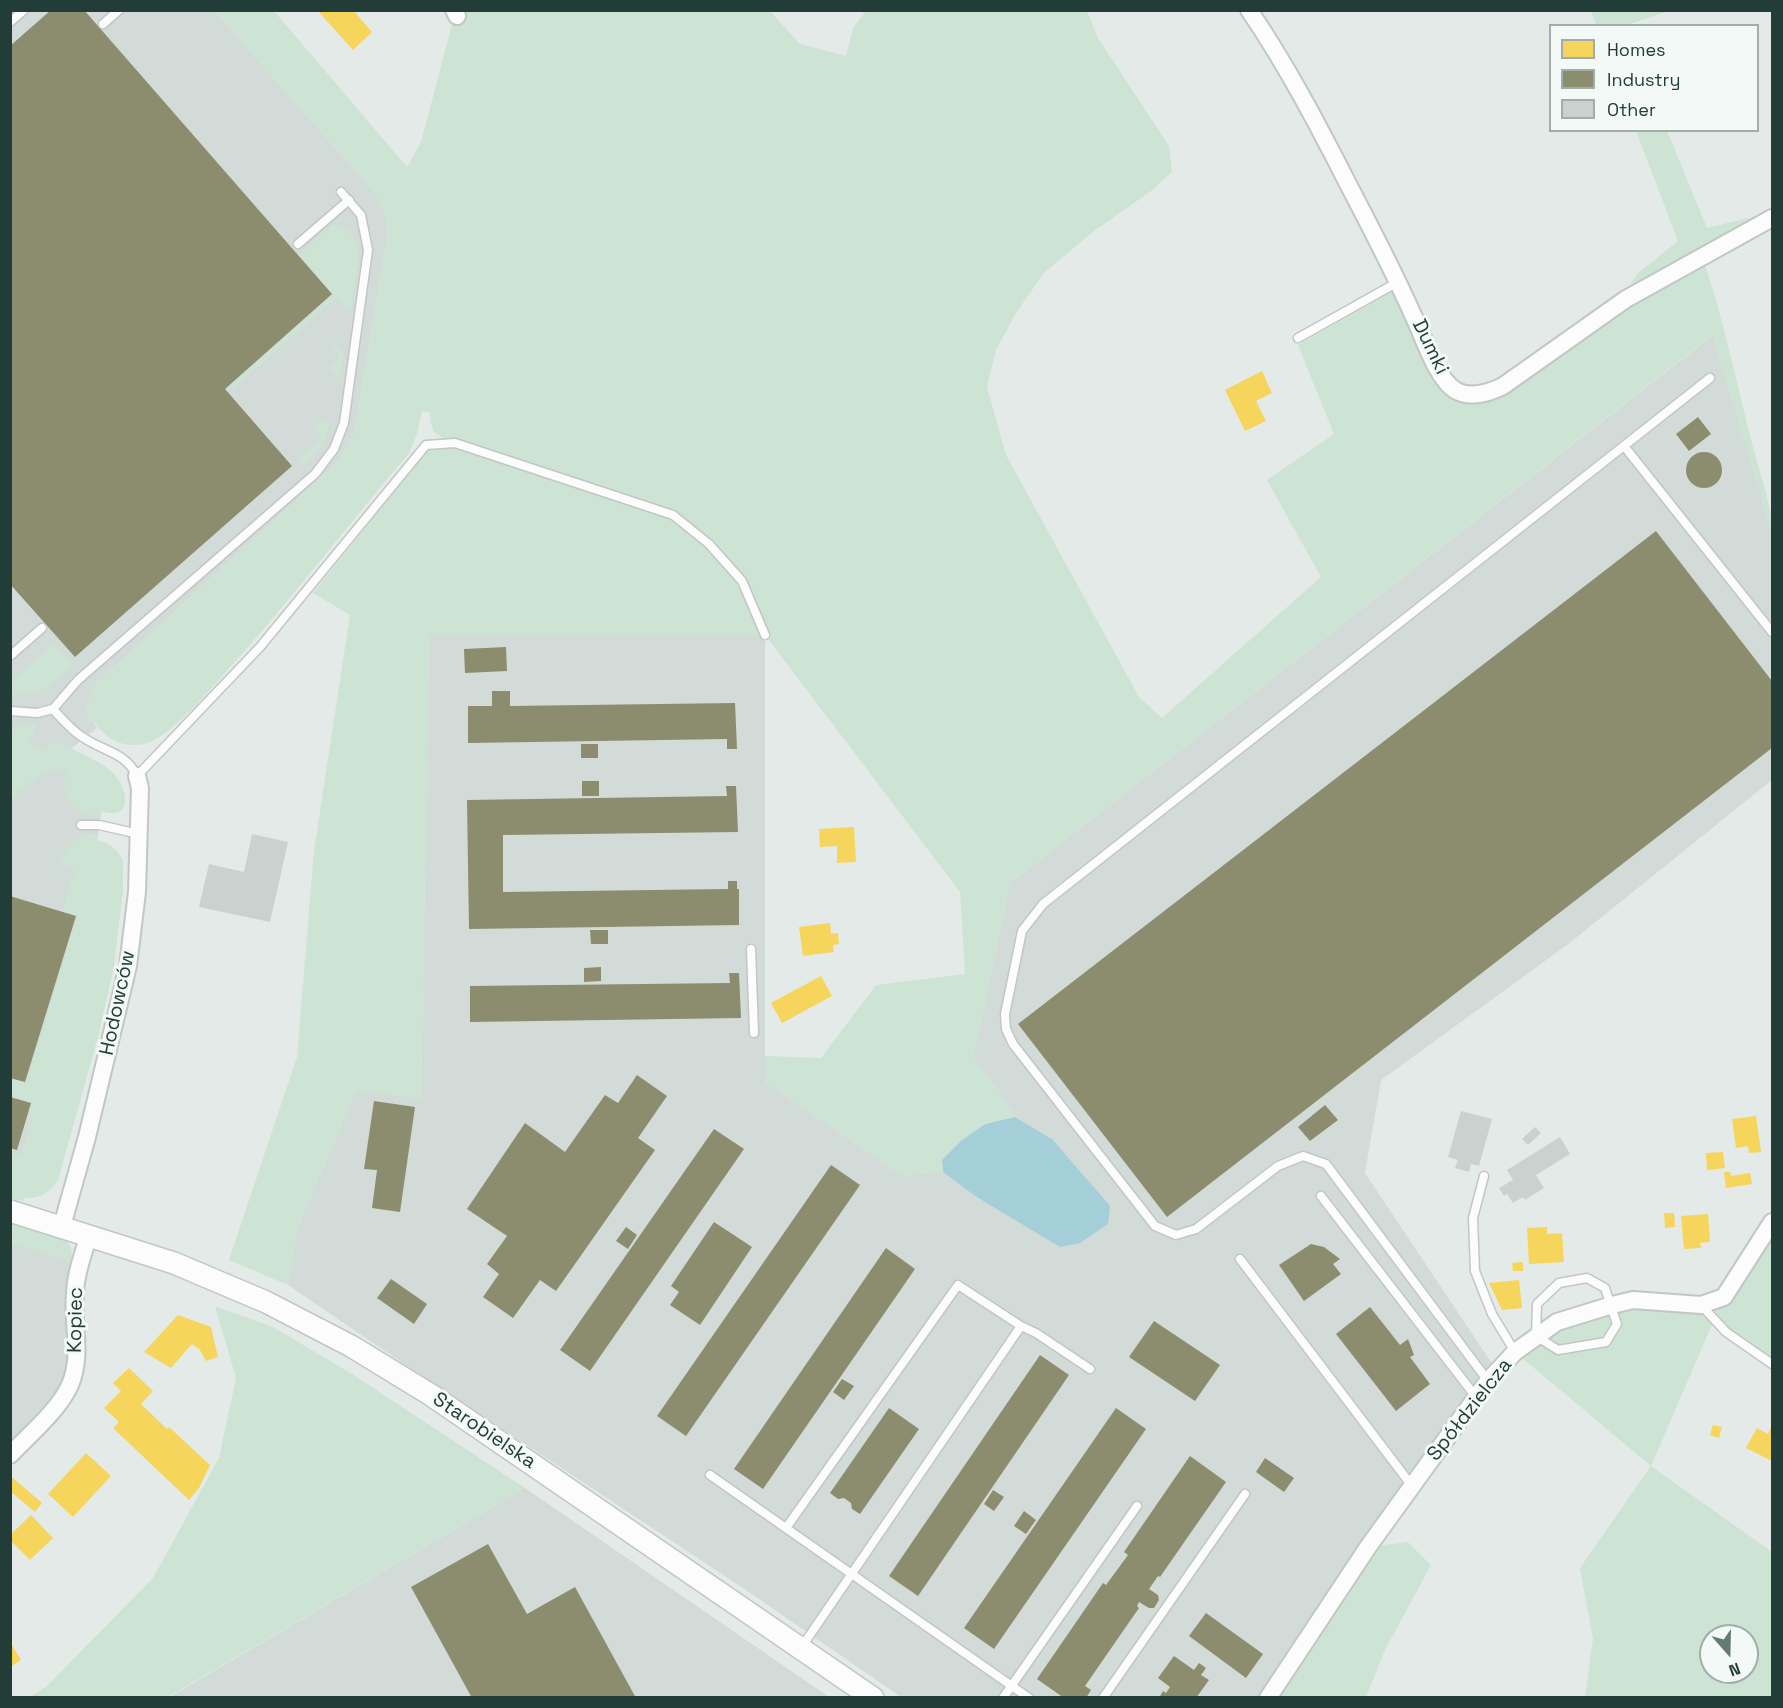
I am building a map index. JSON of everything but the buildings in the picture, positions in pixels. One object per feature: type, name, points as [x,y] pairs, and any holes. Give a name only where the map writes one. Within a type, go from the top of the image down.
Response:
[{"type":"street","name":"Dumki","points":[[1249,10],[1286,67],[1312,114],[1398,281],[1439,371],[1455,390],[1466,393],[1490,392],[1503,386],[1626,299],[1773,218]]},
{"type":"street","name":"Hodowców","points":[[62,1226],[90,1126],[128,966],[138,892],[140,788],[137,776]]},
{"type":"street","name":"Starobielska","points":[[10,1211],[165,1260],[227,1284],[351,1346],[431,1395],[873,1698]]},
{"type":"street","points":[[1701,1305],[1724,1297],[1773,1222]]},
{"type":"street","name":"Kopiec","points":[[10,1455],[62,1398],[70,1384],[77,1352],[75,1294],[79,1269],[89,1235]]},
{"type":"street","name":"Spółdzielcza","points":[[1268,1698],[1368,1547],[1488,1381],[1515,1352],[1557,1322],[1612,1305],[1633,1300],[1701,1305]]},
{"type":"lane","points":[[10,22],[24,10]]},
{"type":"lane","points":[[104,24],[119,10]]},
{"type":"lane","points":[[10,711],[37,713],[52,709],[78,680],[315,474],[334,449],[344,423],[368,250],[361,215],[341,192]]},
{"type":"lane","points":[[298,244],[349,200]]},
{"type":"lane","points":[[1298,338],[1398,281]]},
{"type":"lane","points":[[1488,1381],[1326,1164],[1303,1156],[1278,1166],[1196,1229],[1176,1235],[1155,1226],[1013,1044],[1006,1029],[1005,1014],[1023,930],[1043,904],[1710,378]]},
{"type":"lane","points":[[52,709],[84,739],[123,757],[132,766],[137,776],[260,647],[426,444],[455,443],[673,515],[709,544],[742,581],[765,635]]},
{"type":"lane","points":[[1624,446],[1773,633]]},
{"type":"lane","points":[[10,656],[42,628]]},
{"type":"lane","points":[[81,825],[99,825],[140,834]]},
{"type":"lane","points":[[751,949],[754,1034]]},
{"type":"lane","points":[[1484,1176],[1473,1218],[1475,1272],[1492,1314],[1515,1352]]},
{"type":"lane","points":[[1321,1196],[1476,1397]]},
{"type":"lane","points":[[1240,1259],[1412,1486]]},
{"type":"lane","points":[[1587,1278],[1605,1288],[1617,1324],[1606,1341],[1558,1350],[1536,1335],[1537,1304],[1559,1283],[1587,1278]]},
{"type":"lane","points":[[786,1528],[958,1285],[1021,1326],[1036,1333],[1090,1370]]},
{"type":"lane","points":[[1701,1305],[1726,1332],[1773,1364]]},
{"type":"lane","points":[[801,1648],[1021,1326]]},
{"type":"lane","points":[[710,1475],[1029,1698]]},
{"type":"lane","points":[[1103,1698],[1245,1494]]},
{"type":"lane","points":[[1003,1698],[1137,1506]]},
{"type":"shaded area","points":[[10,11],[215,11],[376,194],[384,209],[388,232],[354,434],[337,463],[97,683],[85,710],[97,728],[67,752],[101,811],[77,999],[33,1162],[10,1169]]},
{"type":"shaded area","points":[[1713,335],[1772,532],[1772,780],[1567,945],[1381,1080],[1365,1173],[1497,1371],[1257,1697],[901,1697],[743,1588],[288,1285],[297,1229],[356,1090],[421,1098],[429,635],[765,635],[765,1082],[902,1175],[943,1172],[975,1196],[1005,1213],[1052,1139],[1015,1117],[973,1058],[1010,883]]},
{"type":"shaded area","points":[[11,1243],[72,1261],[67,1291],[68,1367],[58,1395],[11,1448]]},
{"type":"shaded area","points":[[525,1488],[829,1697],[168,1698]]},
{"type":"green space","points":[[1591,10],[1669,11],[1630,24],[1596,24]]},
{"type":"green space","points":[[215,11],[274,11],[407,167],[421,142],[454,17],[453,11],[770,11],[800,44],[846,56],[853,28],[866,11],[1087,11],[1098,38],[1169,146],[1172,172],[1151,191],[1090,234],[1044,273],[1016,313],[996,350],[987,387],[1006,455],[1139,697],[1162,718],[1321,577],[1267,480],[1334,434],[1298,345],[1393,291],[1397,292],[1435,372],[1480,399],[1627,304],[1705,265],[1768,500],[1772,532],[1712,335],[1010,883],[973,1058],[1015,1117],[985,1124],[942,1160],[943,1172],[902,1175],[765,1082],[765,1056],[821,1058],[876,985],[965,974],[960,892],[765,635],[429,635],[421,1099],[356,1090],[297,1229],[288,1285],[229,1260],[297,1057],[314,851],[350,615],[313,593],[429,449],[454,443],[435,432],[430,412],[422,411],[417,434],[409,453],[249,646],[176,724],[154,740],[134,745],[109,737],[90,718],[85,710],[97,683],[337,463],[354,434],[388,232],[384,209],[376,194]]},
{"type":"green space","points":[[1636,132],[1667,132],[1707,228],[1748,218],[1755,222],[1627,290],[1637,274],[1678,241]]},
{"type":"green space","points":[[334,225],[346,229],[353,236],[357,247],[357,273],[351,309],[346,309],[336,298],[233,389],[230,385],[333,295],[299,255],[327,228]]},
{"type":"green space","points":[[336,346],[343,351],[344,355],[338,378],[329,368],[340,358],[331,348]]},
{"type":"green space","points":[[319,420],[329,423],[329,429],[321,446],[304,466],[298,458],[321,438],[313,426]]},
{"type":"green space","points":[[54,644],[74,665],[53,683],[38,692],[21,695],[11,693],[11,681]]},
{"type":"green space","points":[[33,723],[37,726],[29,744],[45,751],[54,741],[106,767],[118,778],[122,786],[125,794],[124,807],[119,812],[101,811],[100,818],[76,808],[67,797],[65,790],[67,771],[60,769],[45,773],[11,799],[11,732],[19,725],[28,726]]},
{"type":"green space","points":[[88,834],[98,834],[97,840],[109,844],[123,860],[123,891],[114,966],[98,1037],[58,1180],[48,1192],[39,1196],[24,1198],[24,1201],[11,1199],[11,1152],[21,1155],[33,1119],[28,1117],[32,1103],[11,1096],[11,1079],[26,1083],[77,916],[63,911],[75,869],[60,864],[70,846]]},
{"type":"green space","points":[[1772,1222],[1772,1364],[1714,1320],[1651,1466],[1515,1352],[1536,1336],[1612,1305],[1724,1297]]},
{"type":"green space","points":[[10,1223],[66,1239],[71,1249],[72,1261],[11,1243]]},
{"type":"green space","points":[[215,1306],[273,1327],[352,1374],[525,1488],[168,1697],[30,1697],[47,1686],[153,1578],[219,1458],[236,1378]]},
{"type":"green space","points":[[1651,1466],[1772,1552],[1772,1697],[1585,1697],[1593,1639],[1580,1568]]},
{"type":"green space","points":[[1408,1542],[1431,1565],[1385,1650],[1366,1697],[1275,1697],[1368,1547]]},
{"type":"water","points":[[1015,1117],[1052,1139],[1110,1206],[1108,1224],[1080,1243],[1060,1247],[975,1196],[943,1172],[942,1160],[961,1141],[985,1124]]}]
